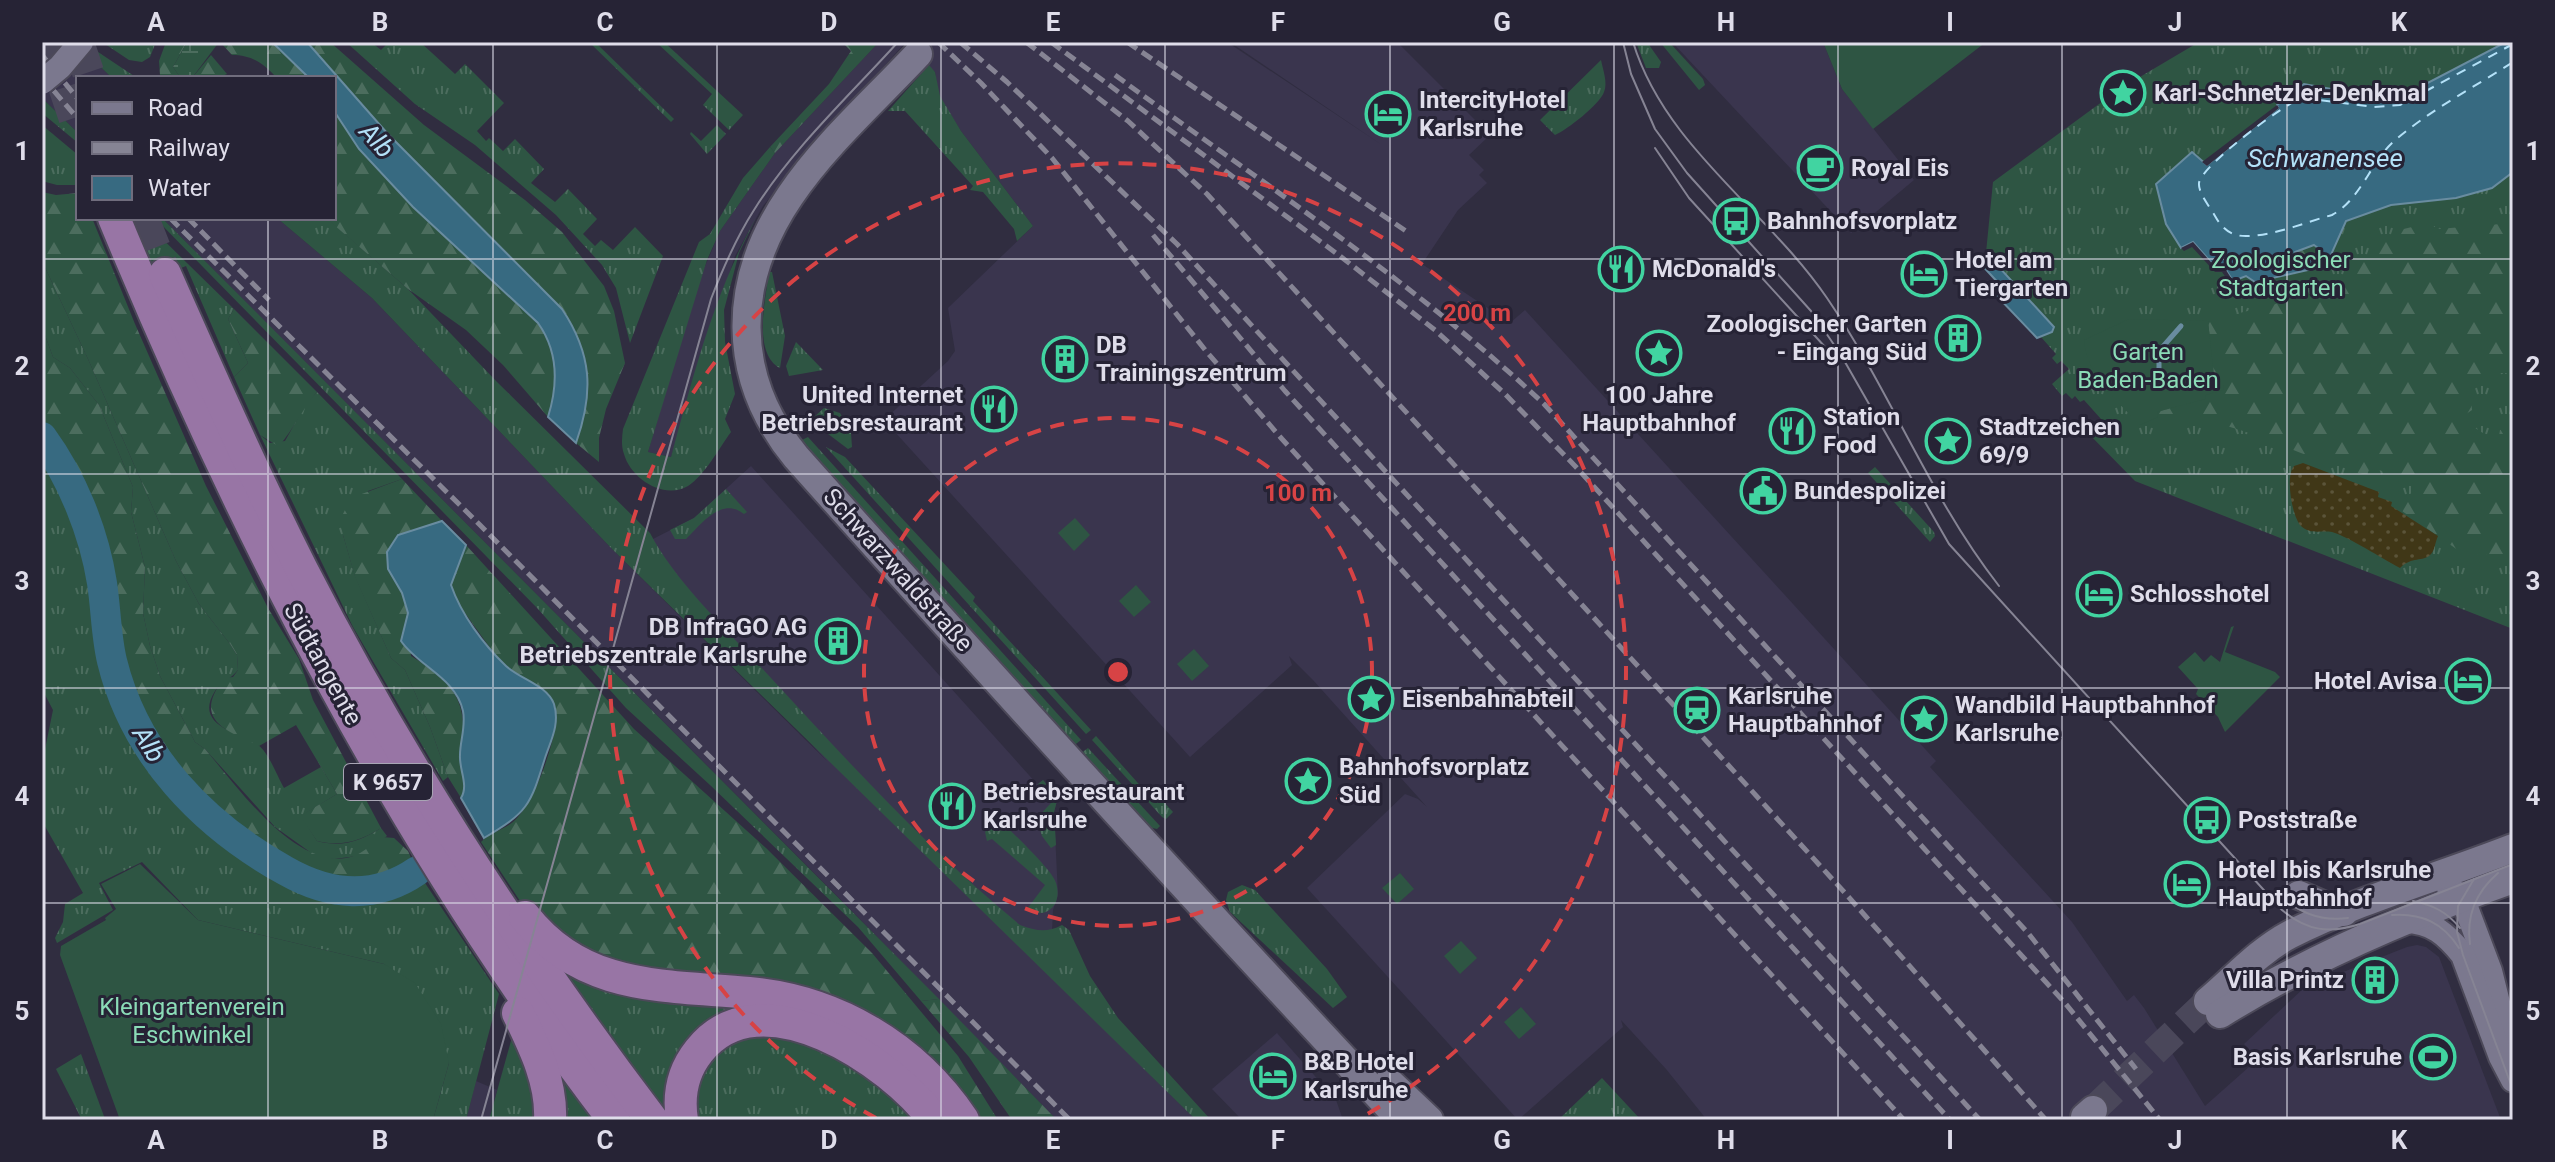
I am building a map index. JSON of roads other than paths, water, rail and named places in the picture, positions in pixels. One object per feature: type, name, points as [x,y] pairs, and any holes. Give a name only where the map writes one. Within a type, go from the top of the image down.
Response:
[{"type":"highway","name":"Südtangente","points":[[115,220],[236,498],[284,593],[398,799],[502,964],[614,1120]]},
{"type":"highway","name":"Südtangente","points":[[165,274],[221,401],[304,573],[364,683],[477,870],[545,973],[652,1120]]},
{"type":"highway","points":[[477,870],[515,904],[550,944],[596,970],[670,988],[751,993],[796,1001],[837,1014],[872,1032],[903,1054],[930,1079],[963,1120]]},
{"type":"highway","points":[[502,964],[511,998],[534,1046],[544,1076],[550,1120]]},
{"type":"highway","points":[[682,1120],[681,1092],[691,1062],[712,1038],[726,1029],[754,1021],[782,1022],[820,1033],[854,1049],[892,1074],[934,1120]]},
{"type":"main road","name":"Schwarzwaldstraße","points":[[918,54],[818,160],[791,194],[765,239],[746,307],[746,342],[757,390],[796,457],[1151,851],[1321,1031],[1365,1085],[1401,1120]]},
{"type":"main road","points":[[2513,848],[2289,936],[2271,947],[2214,1008],[2405,921],[2513,879]]},
{"type":"main road","points":[[2299,895],[2344,912]]},
{"type":"main road","name":"Schwarzwaldstraße","points":[[1321,1031],[1357,1054],[1429,1120]]},
{"type":"main road","points":[[1365,1085],[1377,1120]]},
{"type":"street","points":[[42,82],[60,67],[81,42]]},
{"type":"street","points":[[2426,880],[2441,883],[2462,897],[2498,994],[2513,1063]]},
{"type":"street","points":[[2405,921],[2426,923],[2443,932],[2463,955],[2501,1057],[2513,1080]]},
{"type":"water","points":[[272,42],[307,42],[387,133],[562,309],[579,342],[587,374],[586,407],[576,443],[548,417],[555,381],[553,357],[538,323],[413,207],[359,149],[336,114],[336,76],[307,76]]},
{"type":"water","name":"Schwanensee","points":[[2506,42],[2513,42],[2513,172],[2492,188],[2456,198],[2391,205],[2346,221],[2326,266],[2255,282],[2246,276],[2233,281],[2224,267],[2217,269],[2193,242],[2181,248],[2166,224],[2156,184],[2192,152],[2207,165],[2304,84],[2387,99],[2399,98]],"holes":[[[2314,245],[2319,253],[2307,262],[2293,260],[2295,252]]]},
{"type":"water","points":[[1986,253],[2054,327],[2052,332],[2037,338],[1997,296],[2002,287],[1980,263]]},
{"type":"water","points":[[442,521],[466,545],[451,585],[467,618],[506,666],[551,697],[556,711],[554,732],[531,798],[519,814],[484,838],[461,798],[464,788],[460,761],[463,711],[453,690],[401,641],[408,613],[402,593],[388,569],[387,552],[398,535]]},
{"type":"waterway","points":[[2159,370],[2159,351],[2181,326]]},
{"type":"waterway","name":"Alb","points":[[42,437],[72,488],[93,544],[102,583],[110,652],[123,695],[137,727],[176,784],[227,832],[256,853],[319,886],[336,890],[369,890],[385,887],[417,871]]},
{"type":"tunnel","points":[[49,42],[76,122]]},
{"type":"tunnel","points":[[78,42],[89,76]]},
{"type":"tunnel","points":[[144,220],[165,274]]},
{"type":"tunnel","points":[[2093,1110],[2208,1001]]},
{"type":"tram line","points":[[481,1120],[711,299],[736,242],[769,187],[804,144],[898,42]]},
{"type":"tram line","points":[[1623,42],[1631,74],[1655,129],[1687,173],[1811,311],[1841,355],[1949,544],[2282,910],[2300,922],[2319,929],[2349,927],[2513,864]]},
{"type":"tram line","points":[[1633,42],[1648,80],[1668,114],[1693,146],[1803,266],[1827,298],[1871,369],[1952,517],[1999,586]]},
{"type":"tram line","points":[[1655,148],[1689,198],[1826,348]]},
{"type":"tram line","points":[[2470,944],[2474,905],[2498,873]]},
{"type":"tram line","points":[[2474,879],[2458,906],[2457,932],[2513,1090]]},
{"type":"tram line","points":[[2285,899],[2315,916],[2348,918]]},
{"type":"tram line","points":[[2413,901],[2439,910],[2460,928]]},
{"type":"tram line","points":[[2392,915],[2431,921],[2446,932],[2459,948]]},
{"type":"railway","points":[[938,42],[1052,158],[1206,351],[1282,439],[1904,1120]]},
{"type":"railway","points":[[960,42],[1007,82],[1177,244],[1980,1120]]},
{"type":"railway","points":[[1026,42],[1128,121],[1207,194],[1845,893],[2046,1120]]},
{"type":"railway","points":[[1051,42],[1340,256],[1435,330],[1505,394],[1576,467],[2065,1003],[2160,1120]]},
{"type":"railway","points":[[1127,42],[1406,231]]},
{"type":"railway","points":[[42,55],[76,97]]},
{"type":"railway","points":[[1115,75],[1442,315],[1544,404],[2028,933],[2136,1069]]},
{"type":"railway","points":[[42,77],[76,117]]},
{"type":"railway","points":[[172,220],[480,525],[1070,1120]]},
{"type":"railway","points":[[190,220],[269,300]]},
{"type":"railway","points":[[1153,235],[1285,391],[1950,1120]]},
{"type":"place","name":"Karl-Schnetzler-Denkmal","points":[[2123,93]]},
{"type":"place","name":"IntercityHotel Karlsruhe","points":[[1388,114]]},
{"type":"place","name":"Royal Eis","points":[[1820,168]]},
{"type":"place","name":"Bahnhofsvorplatz","points":[[1736,221]]},
{"type":"place","name":"McDonald's","points":[[1621,269]]},
{"type":"place","name":"Hotel am Tiergarten","points":[[1924,274]]},
{"type":"place","name":"Zoologischer Garten - Eingang Süd","points":[[1958,338]]},
{"type":"place","name":"100 Jahre Hauptbahnhof","points":[[1659,353]]},
{"type":"place","name":"DB Trainingszentrum","points":[[1065,359]]},
{"type":"place","name":"United Internet Betriebsrestaurant","points":[[994,409]]},
{"type":"place","name":"Station Food","points":[[1792,431]]},
{"type":"place","name":"Stadtzeichen 69/9","points":[[1948,441]]},
{"type":"place","name":"Bundespolizei","points":[[1763,491]]},
{"type":"place","name":"Schlosshotel","points":[[2099,594]]},
{"type":"place","name":"DB InfraGO AG Betriebszentrale Karlsruhe","points":[[838,641]]},
{"type":"place","name":"Hotel Avisa","points":[[2468,681]]},
{"type":"place","name":"Eisenbahnabteil","points":[[1371,699]]},
{"type":"place","name":"Karlsruhe Hauptbahnhof","points":[[1697,710]]},
{"type":"place","name":"Wandbild Hauptbahnhof Karlsruhe","points":[[1924,719]]},
{"type":"place","name":"Bahnhofsvorplatz Süd","points":[[1308,781]]},
{"type":"place","name":"Betriebsrestaurant Karlsruhe","points":[[952,806]]},
{"type":"place","name":"Poststraße","points":[[2207,820]]},
{"type":"place","name":"Hotel Ibis Karlsruhe Hauptbahnhof","points":[[2187,884]]},
{"type":"place","name":"Villa Printz","points":[[2375,980]]},
{"type":"place","name":"Basis Karlsruhe","points":[[2433,1057]]},
{"type":"place","name":"B&B Hotel Karlsruhe","points":[[1273,1076]]},
{"type":"park label","name":"Zoologischer Stadtgarten","points":[[2281,274]]},
{"type":"park label","name":"Garten Baden-Baden","points":[[2148,366]]},
{"type":"park label","name":"Kleingartenverein Eschwinkel","points":[[192,1021]]}]
